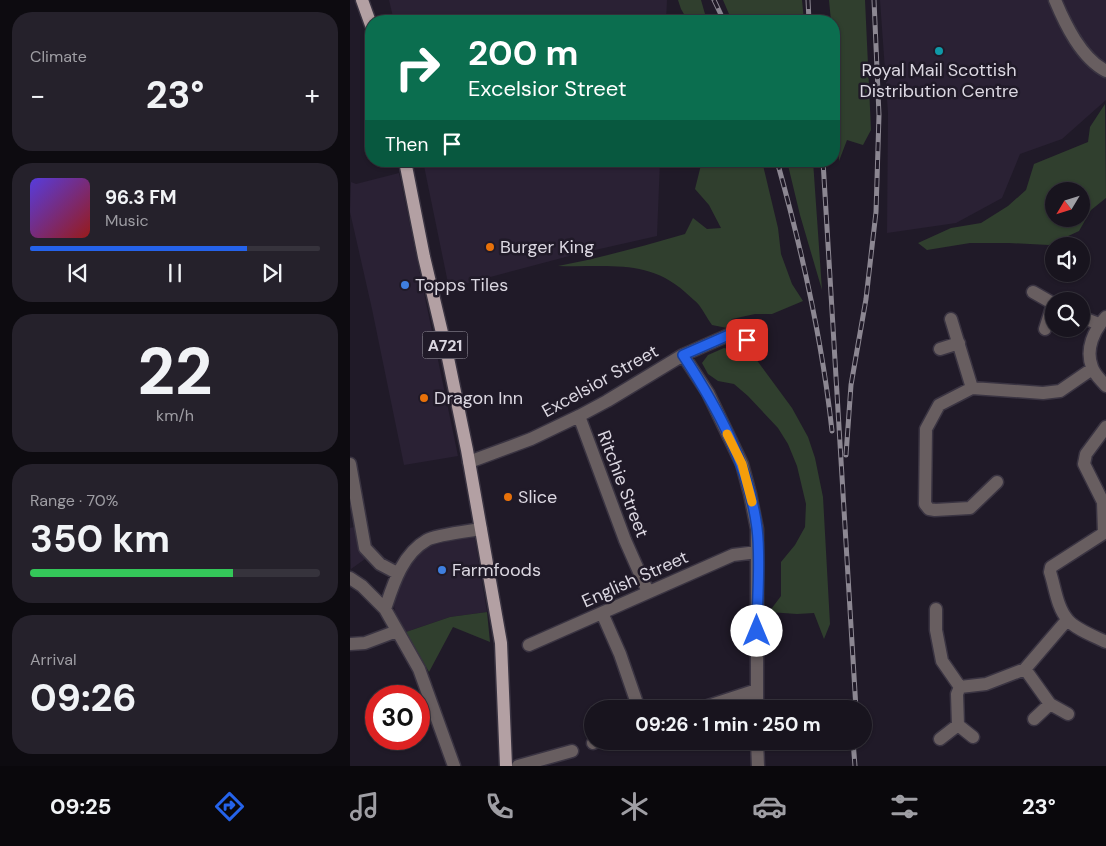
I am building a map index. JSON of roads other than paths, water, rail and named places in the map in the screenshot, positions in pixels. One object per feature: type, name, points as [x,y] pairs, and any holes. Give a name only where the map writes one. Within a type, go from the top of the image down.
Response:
[{"type":"main road","name":"A721","points":[[406,167],[469,462],[501,643],[506,766]]},
{"type":"street","points":[[1055,0],[1065,24],[1080,48],[1106,71]]},
{"type":"street","points":[[1033,292],[1045,299]]},
{"type":"street","points":[[951,319],[972,388]]},
{"type":"street","points":[[1102,320],[1092,336],[1089,358],[1092,369],[1106,386]]},
{"type":"street","name":"Excelsior Street","points":[[469,462],[531,439],[579,416],[683,355],[731,334],[747,340]]},
{"type":"street","points":[[940,349],[959,343]]},
{"type":"street","points":[[683,355],[708,393],[742,464],[750,494],[757,529],[757,700]]},
{"type":"street","points":[[997,482],[970,508],[929,509],[926,504],[926,429],[940,405],[972,388],[1043,393],[1060,391],[1092,369]]},
{"type":"street","name":"Ritchie Street","points":[[579,416],[625,540],[648,592]]},
{"type":"street","points":[[1106,427],[1086,454],[1084,464],[1103,502],[1105,534],[1051,567],[1050,572],[1059,603],[1068,620],[1073,625],[1106,642]]},
{"type":"street","points":[[350,464],[366,548],[380,564],[398,573]]},
{"type":"street","points":[[385,610],[398,573],[414,551],[427,539],[480,529]]},
{"type":"street","name":"English Street","points":[[529,645],[733,555],[757,552]]},
{"type":"street","points":[[350,578],[362,586],[385,610],[419,669],[454,766]]},
{"type":"street","points":[[936,609],[936,630],[942,660],[958,690],[958,725]]},
{"type":"street","points":[[602,614],[620,654],[636,700]]},
{"type":"street","points":[[958,690],[986,684],[1025,669],[1068,620]]},
{"type":"street","points":[[350,644],[365,643],[397,631]]},
{"type":"street","points":[[1025,669],[1050,704],[1068,714]]},
{"type":"street","points":[[726,700],[757,690]]},
{"type":"street","points":[[1034,719],[1050,704]]},
{"type":"street","points":[[958,725],[973,737]]},
{"type":"street","points":[[940,739],[958,725]]},
{"type":"street","points":[[757,750],[758,766]]},
{"type":"street","points":[[518,766],[572,751]]},
{"type":"railway","points":[[714,0],[721,15]]},
{"type":"railway","points":[[808,0],[809,15]]},
{"type":"railway","points":[[846,455],[851,385],[866,299],[876,212],[879,115],[874,0]]},
{"type":"railway","points":[[779,167],[795,228],[817,329],[832,431]]},
{"type":"railway","points":[[823,167],[855,700]]},
{"type":"railway","points":[[854,750],[855,766]]},
{"type":"place","name":"Royal Mail Scottish Distribution Centre","points":[[939,51]]},
{"type":"place","name":"Burger King","points":[[490,247]]},
{"type":"place","name":"Topps Tiles","points":[[405,285]]},
{"type":"place","name":"Dragon Inn","points":[[424,398]]},
{"type":"place","name":"Slice","points":[[508,497]]},
{"type":"place","name":"Farmfoods","points":[[442,570]]}]
